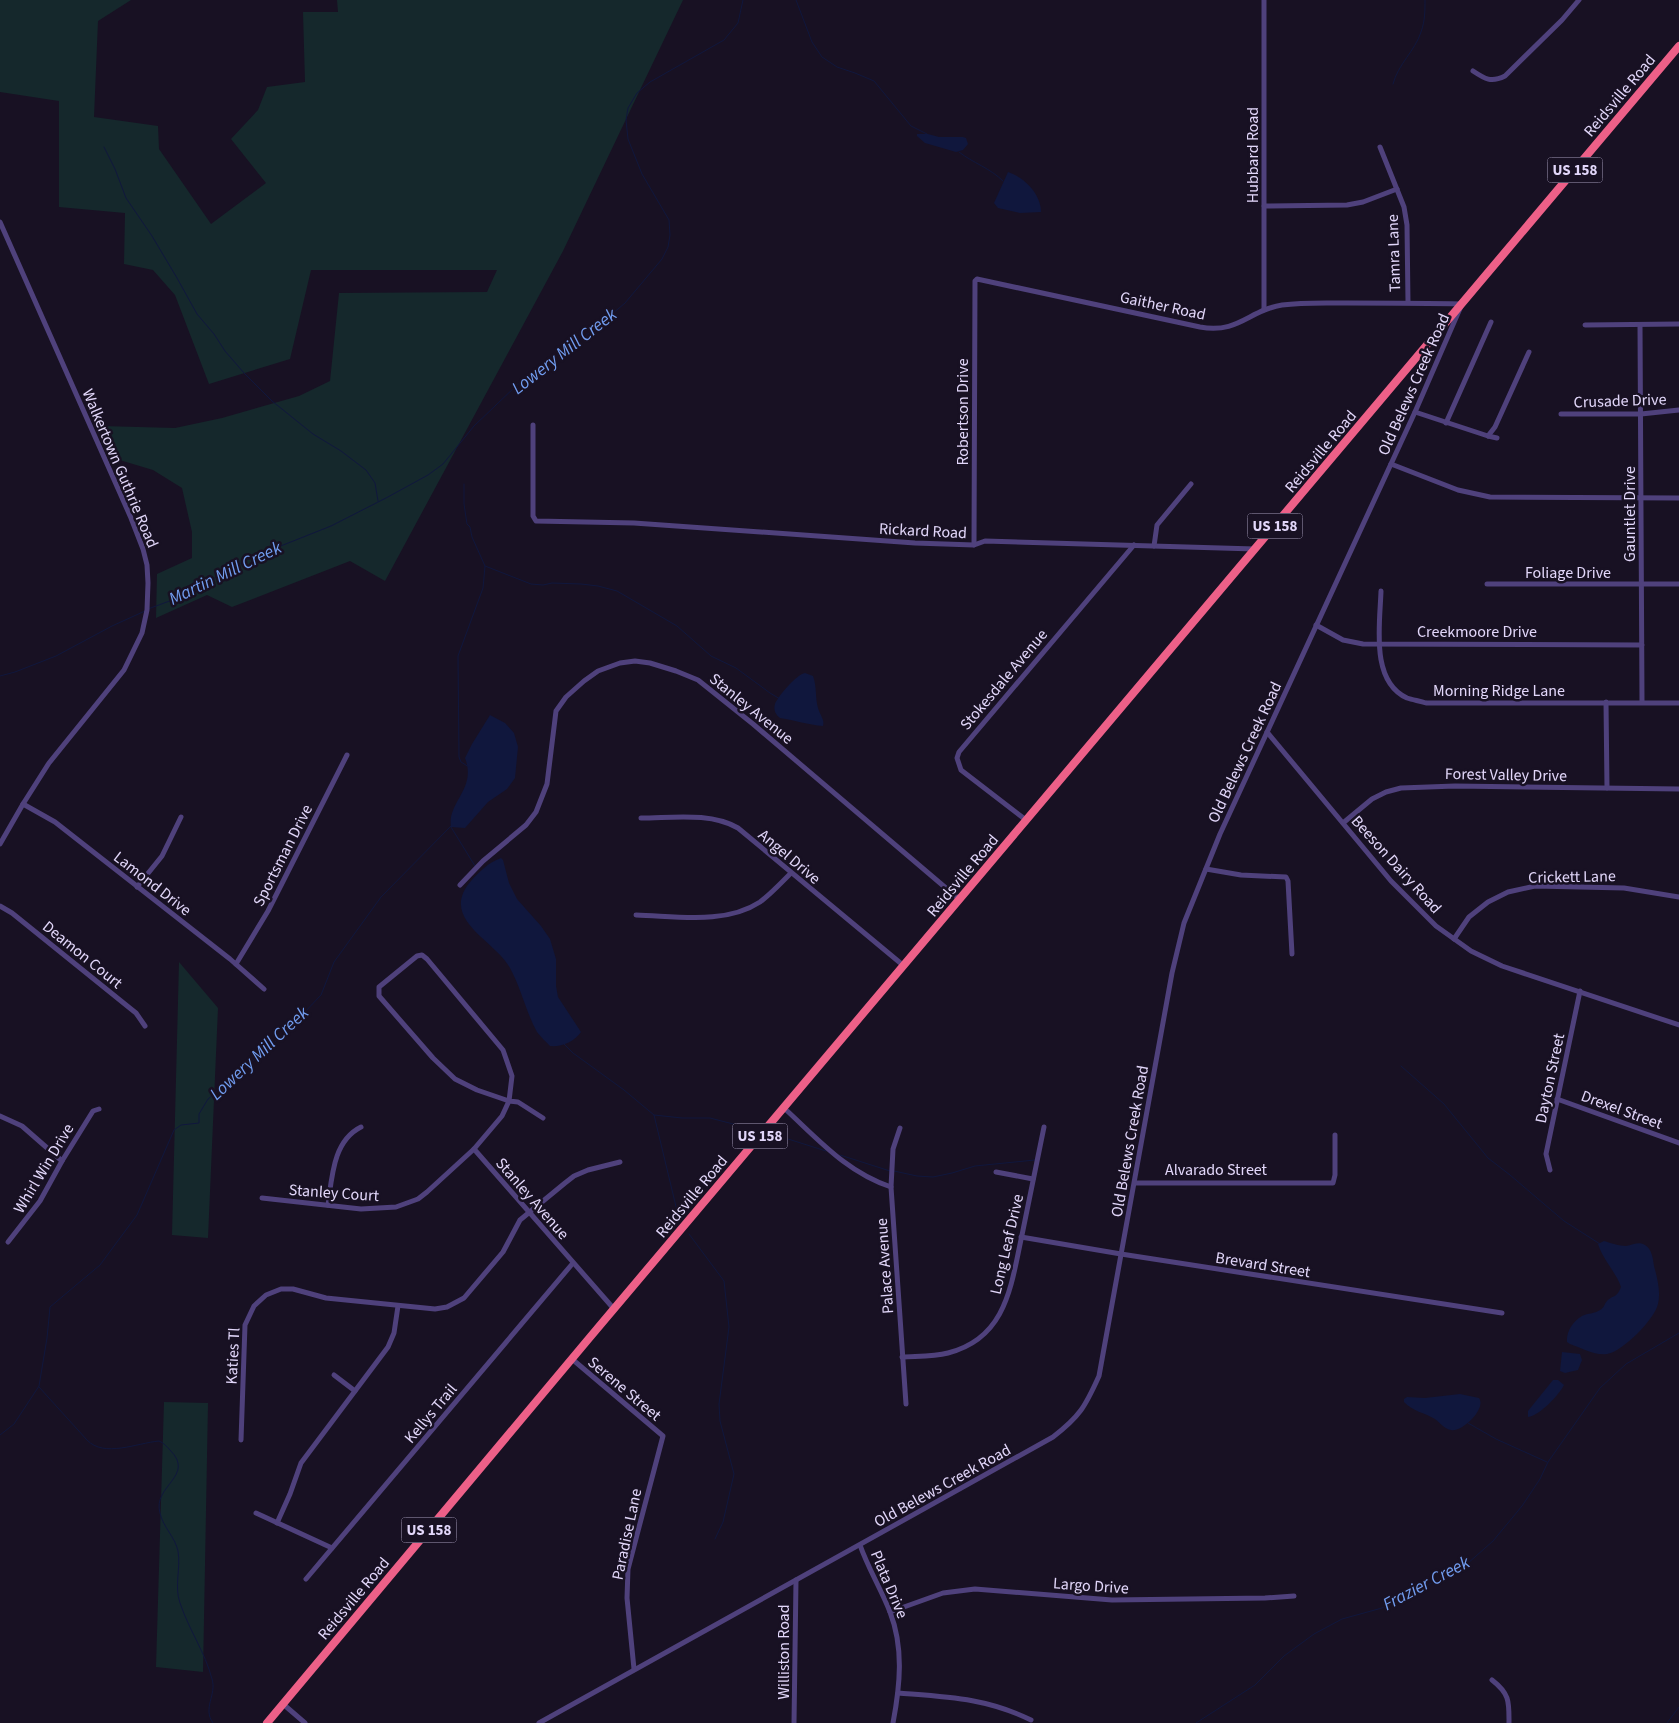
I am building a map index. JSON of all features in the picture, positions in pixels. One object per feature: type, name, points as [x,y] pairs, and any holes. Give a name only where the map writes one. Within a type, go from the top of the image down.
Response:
[{"type":"highway","name":"Reidsville Road","points":[[267,1723],[1679,46]]},
{"type":"street","name":"Hubbard Road","points":[[1264,0],[1264,309]]},
{"type":"street","points":[[1473,71],[1486,79],[1496,81],[1505,76],[1562,20],[1579,0]]},
{"type":"street","name":"Tamra Lane","points":[[1380,147],[1404,207],[1407,224],[1408,302]]},
{"type":"street","points":[[1264,206],[1347,205],[1363,202],[1397,189]]},
{"type":"street","name":"Walkertown Guthrie Road","points":[[0,222],[131,518],[148,564],[147,610],[142,634],[124,670],[49,764],[0,844]]},
{"type":"street","name":"Gaither Road","points":[[977,279],[1202,328],[1229,327],[1241,323],[1264,309],[1298,304],[1408,302],[1462,304]]},
{"type":"street","name":"Robertson Drive","points":[[974,545],[975,281],[977,279]]},
{"type":"street","name":"Old Belews Creek Road","points":[[539,1723],[1053,1437],[1074,1420],[1087,1404],[1098,1376],[1172,973],[1184,923],[1220,834],[1415,412],[1462,304]]},
{"type":"street","points":[[1446,423],[1491,322]]},
{"type":"street","points":[[1586,325],[1679,324]]},
{"type":"street","name":"Gauntlet Drive","points":[[1640,325],[1642,702]]},
{"type":"street","points":[[1488,436],[1495,427],[1528,352]]},
{"type":"street","name":"Crusade Drive","points":[[1561,414],[1641,414],[1679,410]]},
{"type":"street","points":[[1415,412],[1497,438]]},
{"type":"street","name":"Rickard Road","points":[[533,425],[532,516],[536,521],[620,523],[915,544],[974,545],[984,541],[1255,549]]},
{"type":"street","points":[[1391,464],[1458,490],[1490,497],[1679,498]]},
{"type":"street","points":[[1154,546],[1157,525],[1191,484]]},
{"type":"street","name":"Stokesdale Avenue","points":[[1026,820],[961,770],[958,764],[959,752],[1134,546]]},
{"type":"street","name":"Foliage Drive","points":[[1487,584],[1679,584]]},
{"type":"street","name":"Morning Ridge Lane","points":[[1381,591],[1380,644],[1382,663],[1388,680],[1396,690],[1407,698],[1426,703],[1679,703]]},
{"type":"street","name":"Creekmoore Drive","points":[[1316,625],[1343,640],[1363,644],[1642,645]]},
{"type":"street","name":"Stanley Avenue","points":[[460,884],[483,860],[526,825],[536,812],[547,784],[556,711],[566,697],[598,671],[620,663],[635,661],[650,663],[676,671],[704,684],[960,900]]},
{"type":"street","points":[[1606,702],[1606,788]]},
{"type":"street","name":"Beeson Dairy Road","points":[[1267,732],[1391,881],[1436,926],[1471,952],[1502,966],[1679,1026]]},
{"type":"street","name":"Sportsman Drive","points":[[236,964],[268,912],[347,755]]},
{"type":"street","name":"Forest Valley Drive","points":[[1343,823],[1372,799],[1386,792],[1401,788],[1426,786],[1679,789]]},
{"type":"street","name":"Lamond Drive","points":[[23,804],[55,822],[236,964],[264,989]]},
{"type":"street","points":[[137,887],[162,856],[181,817]]},
{"type":"street","name":"Angel Drive","points":[[641,818],[715,818],[727,821],[738,828],[904,966]]},
{"type":"street","points":[[1206,869],[1241,875],[1286,876],[1288,881],[1292,954]]},
{"type":"street","points":[[636,915],[718,917],[734,914],[767,896],[791,873]]},
{"type":"street","name":"Crickett Lane","points":[[1454,939],[1469,917],[1488,902],[1508,892],[1534,886],[1624,888],[1679,897]]},
{"type":"street","name":"Deamon Court","points":[[0,906],[12,913],[136,1013],[145,1026]]},
{"type":"street","points":[[474,1149],[502,1116],[509,1100],[512,1076],[503,1050],[427,959],[422,955],[417,956],[379,987],[379,996],[432,1058],[455,1079],[477,1090],[509,1100],[518,1102],[543,1118]]},
{"type":"street","name":"Dayton Street","points":[[1550,1170],[1546,1154],[1580,991]]},
{"type":"street","name":"Drexel Street","points":[[1557,1099],[1679,1143]]},
{"type":"street","points":[[784,1108],[845,1164],[862,1176],[891,1187]]},
{"type":"street","name":"Whirl Win Drive","points":[[8,1242],[40,1201],[93,1111],[99,1109]]},
{"type":"street","points":[[0,1116],[22,1126],[62,1161]]},
{"type":"street","name":"Long Leaf Drive","points":[[902,1357],[949,1353],[965,1347],[990,1329],[995,1323],[1010,1292],[1044,1126]]},
{"type":"street","points":[[328,1205],[338,1152],[353,1131],[361,1127]]},
{"type":"street","name":"Palace Avenue","points":[[900,1128],[893,1149],[891,1187],[906,1404]]},
{"type":"street","name":"Alvarado Street","points":[[1135,1182],[1298,1181],[1318,1184],[1333,1182],[1336,1175],[1335,1135]]},
{"type":"street","name":"Stanley Avenue","points":[[474,1149],[614,1309]]},
{"type":"street","name":"Stanley Court","points":[[262,1198],[361,1209],[396,1207],[418,1199],[474,1149]]},
{"type":"street","name":"Katies Tl","points":[[241,1440],[245,1325],[249,1313],[259,1300],[273,1292],[293,1288],[326,1298],[435,1309],[447,1307],[458,1302],[468,1293],[503,1252],[516,1226],[574,1176],[620,1162]]},
{"type":"street","points":[[996,1172],[1033,1179]]},
{"type":"street","name":"Brevard Street","points":[[1021,1237],[1502,1313]]},
{"type":"street","name":"Kellys Trail","points":[[306,1579],[573,1262]]},
{"type":"street","points":[[276,1523],[290,1494],[301,1463],[392,1340],[398,1306]]},
{"type":"street","name":"Serene Street","points":[[572,1359],[663,1436]]},
{"type":"street","points":[[334,1375],[355,1391]]},
{"type":"street","name":"Paradise Lane","points":[[634,1669],[627,1598],[628,1569],[663,1436]]},
{"type":"street","points":[[256,1513],[332,1548]]},
{"type":"street","name":"Plata Drive","points":[[860,1545],[866,1563],[890,1612],[897,1636],[900,1663],[893,1723]]},
{"type":"street","name":"Williston Road","points":[[794,1723],[796,1580]]},
{"type":"street","name":"Largo Drive","points":[[890,1612],[943,1593],[975,1589],[1112,1600],[1294,1596]]},
{"type":"street","points":[[1492,1680],[1503,1689],[1508,1698],[1509,1723]]},
{"type":"street","points":[[898,1693],[965,1698],[996,1705],[1031,1720]]},
{"type":"street","points":[[283,1704],[305,1723]]},
{"type":"green space","points":[[0,0],[131,0],[98,21],[94,117],[158,126],[159,149],[211,224],[266,183],[231,139],[258,110],[267,87],[305,82],[303,12],[338,12],[337,0],[683,0],[563,251],[385,581],[350,561],[232,607],[207,595],[156,618],[157,574],[192,558],[192,532],[182,488],[153,470],[113,458],[101,426],[175,428],[222,418],[299,396],[330,381],[339,293],[487,292],[497,270],[311,270],[290,359],[209,384],[175,295],[153,270],[124,264],[125,213],[59,207],[59,101],[0,92]]},
{"type":"green space","points":[[179,962],[218,1008],[208,1238],[172,1235]]},
{"type":"green space","points":[[164,1402],[208,1403],[203,1672],[156,1667]]},
{"type":"water","points":[[917,134],[939,137],[963,137],[966,138],[968,144],[963,150],[956,152],[925,143]]},
{"type":"water","points":[[1008,172],[1020,178],[1035,193],[1041,212],[1020,213],[998,208],[994,203]]},
{"type":"water","points":[[805,673],[813,676],[817,704],[823,720],[823,726],[780,718],[775,712],[775,704],[780,696],[793,681]]},
{"type":"water","points":[[490,715],[505,723],[514,733],[518,747],[515,778],[507,789],[488,802],[465,828],[451,827],[453,810],[465,787],[467,778],[468,769],[465,758]]},
{"type":"water","points":[[501,858],[509,883],[517,899],[550,939],[556,959],[558,997],[581,1032],[575,1039],[563,1045],[550,1046],[537,1032],[510,968],[503,958],[472,928],[465,918],[461,907],[463,894],[471,881],[484,868]]},
{"type":"water","points":[[1604,1241],[1623,1246],[1640,1243],[1647,1247],[1653,1257],[1659,1295],[1656,1310],[1637,1334],[1613,1352],[1598,1354],[1570,1344],[1567,1342],[1567,1338],[1571,1327],[1576,1321],[1582,1316],[1602,1309],[1609,1299],[1618,1293],[1621,1287],[1598,1244]]},
{"type":"water","points":[[1562,1352],[1580,1354],[1582,1360],[1578,1370],[1565,1373],[1560,1371]]},
{"type":"water","points":[[1553,1380],[1558,1380],[1564,1385],[1543,1409],[1528,1417],[1528,1411]]},
{"type":"water","points":[[1460,1394],[1479,1398],[1481,1403],[1472,1419],[1461,1428],[1455,1430],[1447,1428],[1404,1402],[1404,1399],[1407,1397],[1425,1398]]},
{"type":"waterway","name":"Lowery Mill Creek","points":[[148,609],[183,596],[248,559],[331,526],[428,475],[443,464],[474,426],[517,385],[563,350],[591,332],[625,303],[662,259],[668,247],[670,235],[669,220],[642,174],[628,139],[626,120],[628,108],[637,93],[650,82],[724,40],[738,23],[743,0]]},
{"type":"waterway","points":[[796,0],[812,42],[822,57],[837,67],[874,81],[911,126],[927,134]]},
{"type":"waterway","points":[[1393,84],[1395,77],[1421,32],[1425,0]]},
{"type":"waterway","points":[[104,147],[126,198],[152,236],[197,314],[225,351],[272,401],[313,434],[341,451],[366,470],[375,483],[378,501]]},
{"type":"waterway","points":[[959,152],[1003,181]]},
{"type":"waterway","name":"Lowery Mill Creek","points":[[464,484],[467,524],[470,527],[472,537],[485,566],[483,588],[458,656],[459,757],[461,762],[469,767]]},
{"type":"waterway","points":[[485,566],[531,584],[581,584],[617,591],[677,626],[711,656],[736,668],[780,699]]},
{"type":"waterway","name":"Martin Mill Creek","points":[[0,676],[56,656],[112,626],[145,611]]},
{"type":"waterway","name":"Lowery Mill Creek","points":[[0,1435],[14,1424],[39,1386],[50,1307],[100,1265],[137,1215],[174,1130],[181,1125],[199,1123],[199,1114],[208,1099],[282,1036],[321,995],[334,962],[381,897],[452,825]]},
{"type":"waterway","points":[[451,827],[475,866]]},
{"type":"waterway","points":[[564,1044],[654,1115],[679,1219]]},
{"type":"waterway","points":[[1401,1066],[1444,1104],[1488,1158],[1564,1221],[1600,1244]]},
{"type":"waterway","points":[[654,1115],[710,1118],[760,1131]]},
{"type":"waterway","points":[[766,1132],[826,1151]]},
{"type":"waterway","points":[[840,1155],[890,1171]]},
{"type":"waterway","points":[[894,1171],[933,1177],[975,1166],[1035,1160]]},
{"type":"waterway","points":[[689,1234],[724,1281],[729,1327],[719,1404],[720,1421],[734,1474],[723,1522],[715,1539]]},
{"type":"waterway","name":"Frazier Creek","points":[[1196,1723],[1255,1685],[1284,1656],[1314,1634],[1342,1619],[1382,1608],[1467,1564],[1493,1541],[1522,1506],[1540,1479],[1548,1462],[1600,1388],[1626,1364],[1679,1333]]},
{"type":"waterway","name":"Lowery Mill Creek","points":[[39,1387],[87,1440],[94,1445],[111,1449],[159,1441],[177,1459],[178,1467],[176,1474],[162,1495],[159,1504],[160,1513],[178,1551],[178,1597],[212,1679],[213,1691],[209,1712],[213,1723]]},
{"type":"waterway","points":[[1468,1423],[1496,1439],[1547,1462]]},
{"type":"waterway","points":[[1667,1723],[1679,1707]]}]
